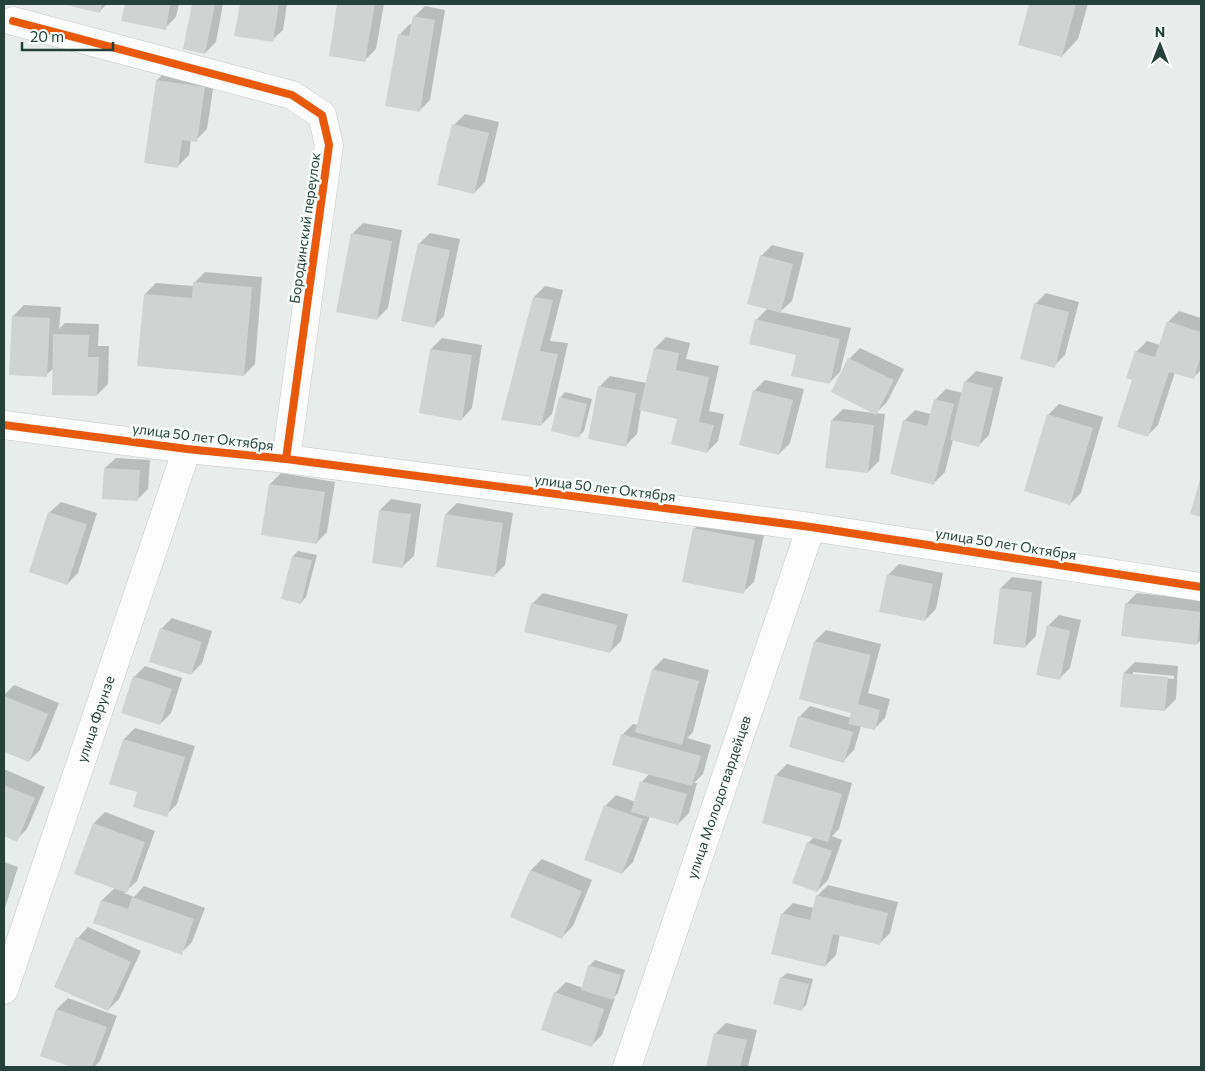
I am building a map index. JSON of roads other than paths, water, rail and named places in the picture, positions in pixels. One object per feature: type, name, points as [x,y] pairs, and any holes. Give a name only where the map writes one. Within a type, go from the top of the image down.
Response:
[{"type":"street","name":"Бородинский переулок","points":[[13,22],[292,95],[322,115],[328,145],[286,459]]},
{"type":"street","name":"улица 50 лет Октября","points":[[4,425],[811,526],[1201,587]]},
{"type":"street","name":"улица Фрунзе","points":[[4,990],[187,448]]},
{"type":"street","name":"улица Молодогвардейцев","points":[[627,1067],[811,526]]}]
